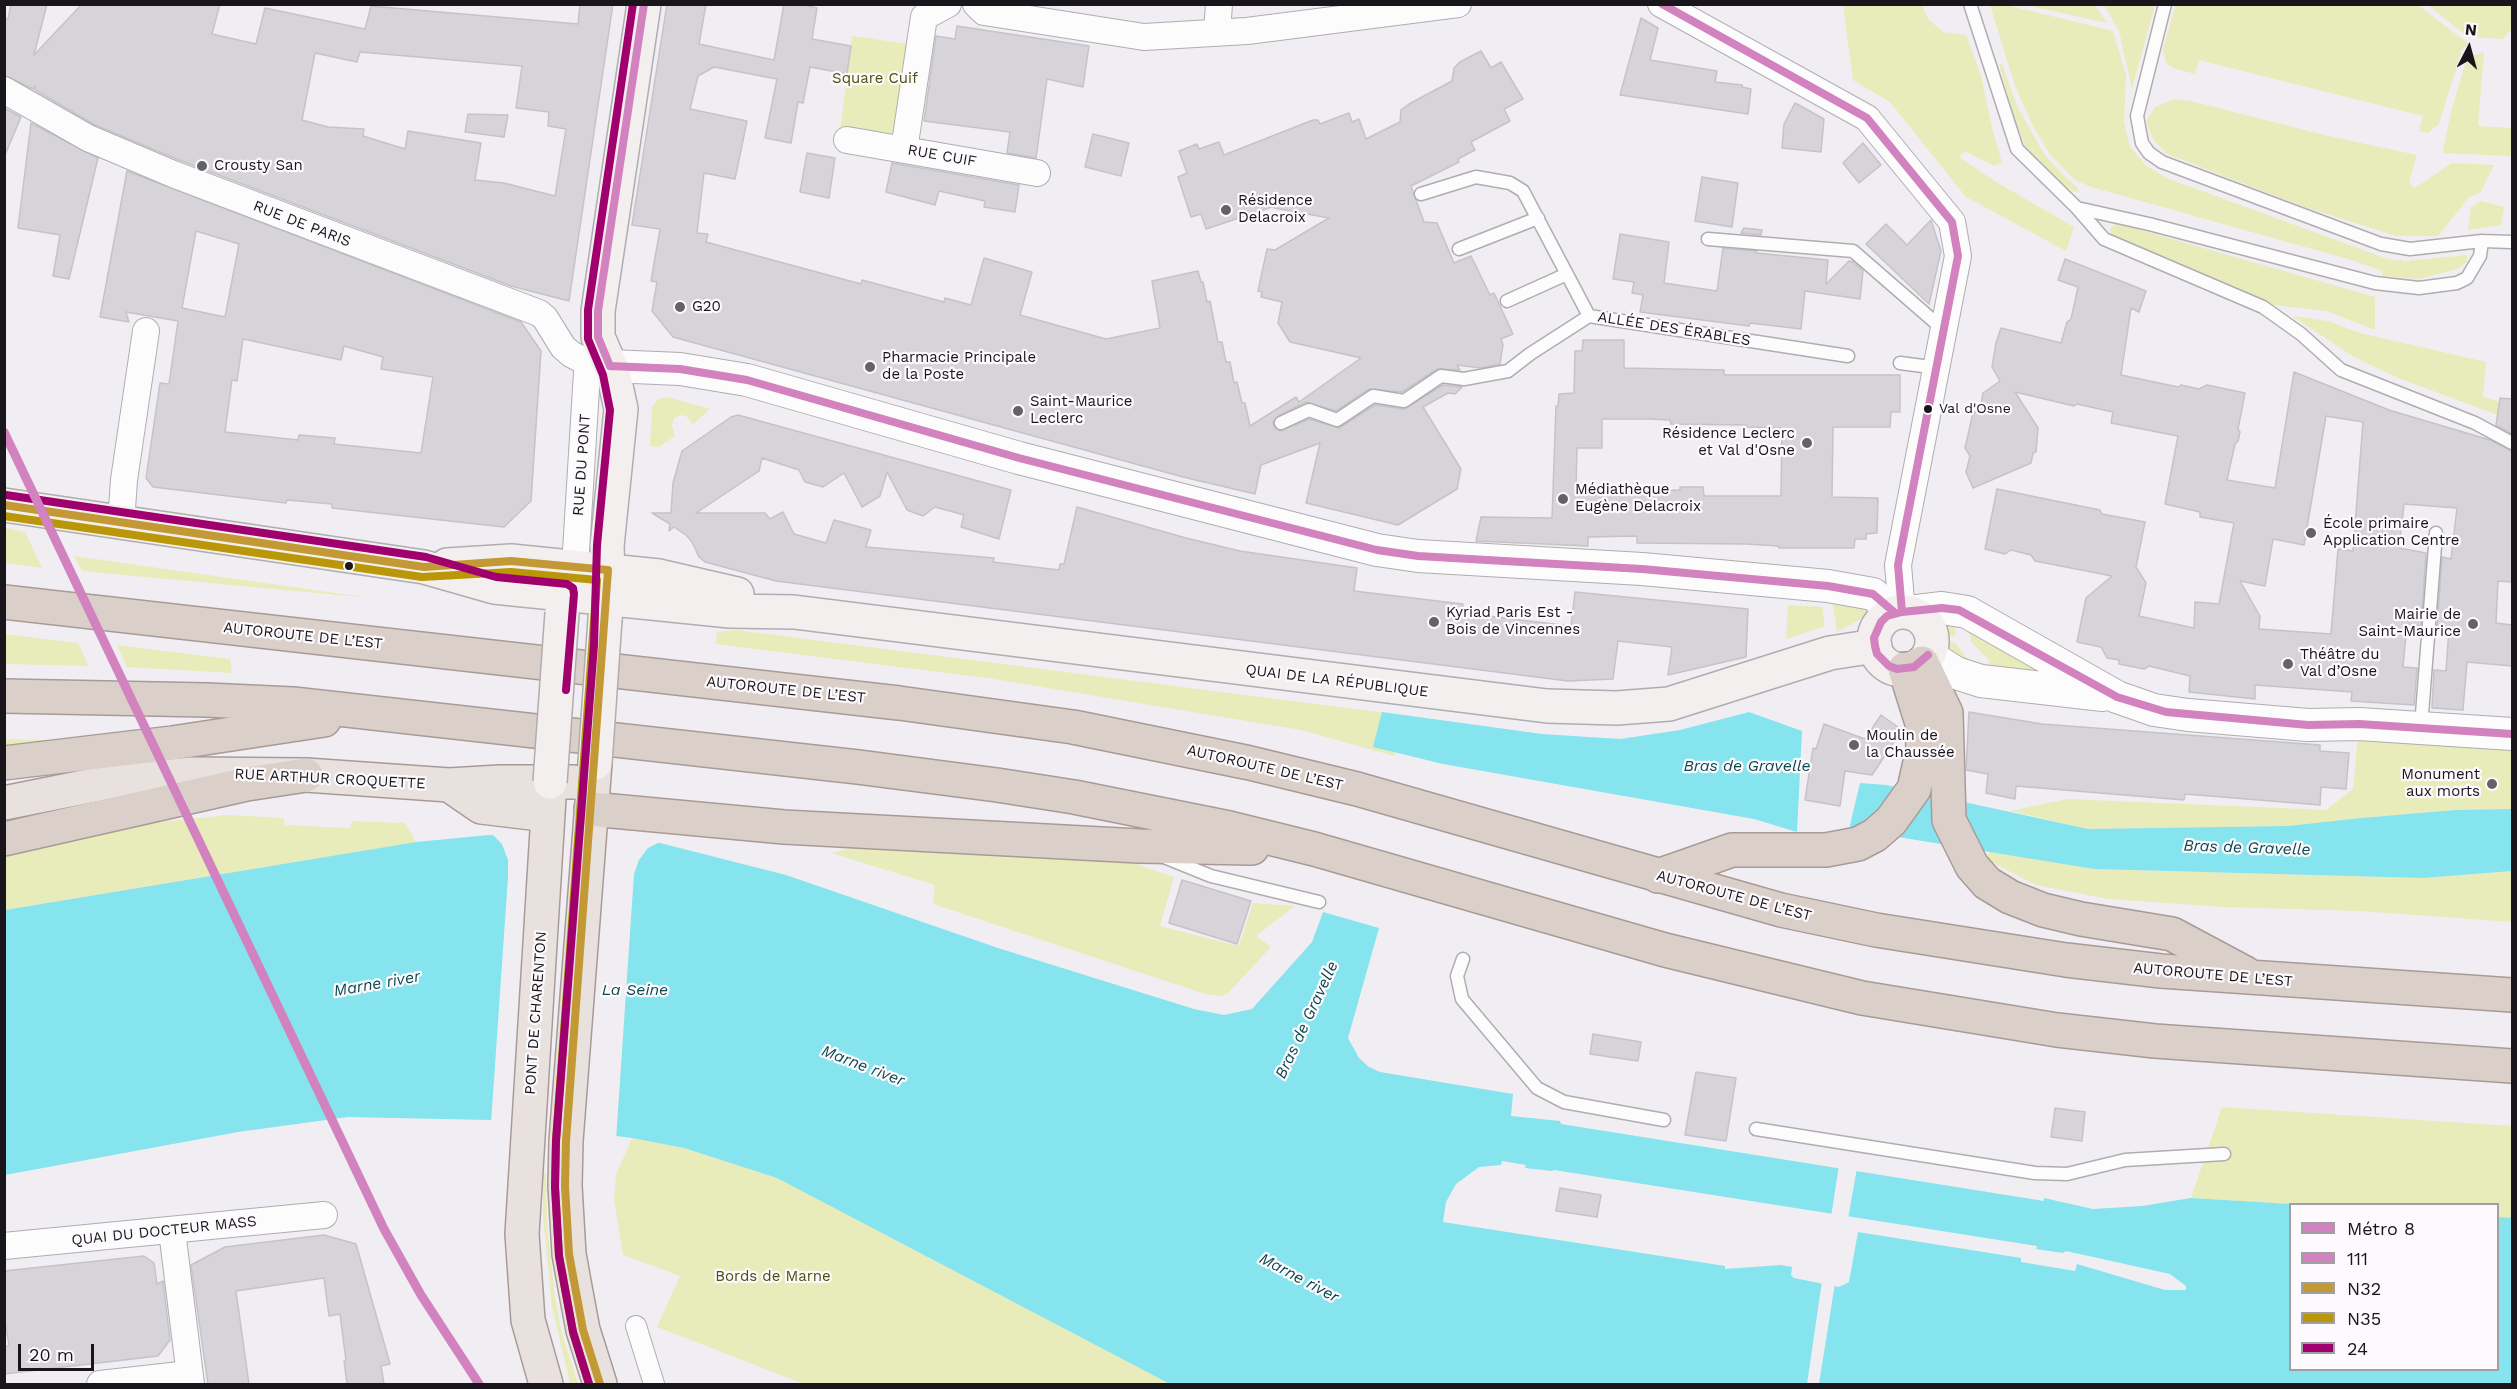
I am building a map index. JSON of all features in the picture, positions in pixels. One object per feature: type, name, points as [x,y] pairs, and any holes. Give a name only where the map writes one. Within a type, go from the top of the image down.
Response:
[{"type":"highway","name":"AUTOROUTE DE L’EST","points":[[4,602],[991,714],[1166,745],[1357,789],[1780,910],[1918,938],[2066,960],[2257,979],[2512,995]]},
{"type":"highway","points":[[1658,876],[1732,850],[1826,850],[1858,844],[1875,835],[1891,821],[1914,789],[1923,748],[1918,662]]},
{"type":"highway","points":[[1918,662],[1946,713],[1949,820],[1972,866],[1987,883],[2010,897],[2043,910],[2081,919],[2172,934],[2257,979]]},
{"type":"highway","points":[[4,696],[207,700],[377,712],[997,785],[1074,797],[1229,828],[1324,851],[1687,956],[1862,998],[1959,1015],[2155,1041],[2512,1066]]},
{"type":"highway","points":[[4,763],[172,743],[377,712]]},
{"type":"highway","points":[[4,839],[247,784],[306,775]]},
{"type":"highway","points":[[591,809],[784,827],[1139,846],[1324,851]]},
{"type":"main road","points":[[607,596],[607,546],[621,408],[619,394],[600,365],[598,311],[644,4]]},
{"type":"main road","name":"QUAI DE LA RÉPUBLIQUE","points":[[4,505],[424,567],[494,587],[567,591],[607,596],[659,576],[739,594],[794,612],[898,623],[1125,655],[1546,706],[1617,708],[1669,704],[1830,653],[1875,646]]},
{"type":"main road","name":"PONT DE CHARENTON","points":[[567,591],[573,776],[591,809],[566,1142],[565,1186],[569,1254],[583,1330],[600,1384]]},
{"type":"main road","name":"PONT DE CHARENTON","points":[[546,1384],[528,1320],[522,1234],[548,815],[573,776],[607,596]]},
{"type":"main road","points":[[1902,612],[1918,615],[1930,629],[1932,638],[1918,662],[1889,666],[1877,654],[1874,638],[1881,622],[1902,612]]},
{"type":"main road","name":"RUE ARTHUR CROQUETTE","points":[[4,803],[109,782],[192,774],[306,775],[438,785],[573,776]]},
{"type":"main road","points":[[438,785],[481,807],[548,815]]},
{"type":"street","points":[[904,150],[924,17],[948,4]]},
{"type":"street","points":[[976,4],[984,12],[1144,37],[1247,31],[1458,4]]},
{"type":"street","points":[[1217,32],[1219,4]]},
{"type":"street","points":[[1661,4],[1858,112],[1875,126],[1952,222],[1958,256],[1898,565],[1902,612]]},
{"type":"street","name":"RUE DE PARIS","points":[[4,90],[88,138],[173,174],[539,313],[545,318],[563,347],[571,354],[600,365]]},
{"type":"street","name":"RUE CUIF","points":[[847,140],[1037,173]]},
{"type":"street","points":[[121,523],[124,480],[146,331]]},
{"type":"street","name":"RUE DU PONT","points":[[567,591],[588,372],[600,365]]},
{"type":"street","points":[[600,365],[680,369],[747,380],[1019,458],[1377,550],[1418,556],[1642,569],[1828,586],[1873,594],[1902,612],[1942,608],[1967,612],[2117,697],[2154,710],[2308,725],[2359,724],[2512,734]]},
{"type":"street","points":[[1918,662],[1981,681],[2117,697]]},
{"type":"street","name":"QUAI DU DOCTEUR MASS","points":[[4,1246],[324,1215]]},
{"type":"street","points":[[100,1384],[190,1379],[172,1230]]},
{"type":"street","points":[[636,1326],[654,1384]]},
{"type":"lane","points":[[1970,4],[2017,149],[2077,208],[2104,239],[2264,308],[2301,334],[2341,370],[2475,423],[2512,442]]},
{"type":"lane","points":[[2165,4],[2137,116],[2142,143],[2149,153],[2162,162],[2381,244],[2423,249],[2482,241],[2512,242]]},
{"type":"lane","points":[[1421,194],[1476,177],[1510,183],[1523,191],[1589,316]]},
{"type":"lane","points":[[2077,208],[2149,224],[2375,283],[2419,288],[2457,283],[2467,278],[2480,256],[2482,241]]},
{"type":"lane","points":[[1459,249],[1538,218]]},
{"type":"lane","points":[[1708,239],[1853,251],[1945,331]]},
{"type":"lane","points":[[1507,301],[1567,274]]},
{"type":"lane","name":"ALLÉE DES ÉRABLES","points":[[1281,423],[1309,410],[1337,420],[1373,396],[1404,401],[1441,376],[1464,379],[1508,371],[1589,316],[1848,356]]},
{"type":"lane","points":[[1900,363],[1938,368]]},
{"type":"lane","points":[[2421,727],[2436,533]]},
{"type":"lane","points":[[1139,846],[1211,876],[1319,902]]},
{"type":"lane","points":[[1463,959],[1457,976],[1462,999],[1537,1088],[1564,1102],[1664,1120]]},
{"type":"lane","points":[[1756,1129],[2035,1173],[2067,1174],[2125,1160],[2224,1154]]},
{"type":"green space","points":[[2176,4],[2418,5],[2469,44],[2462,49],[2439,124],[2428,133],[2419,131],[2423,116],[2199,60],[2195,74],[2173,68],[2166,63],[2163,49]]},
{"type":"green space","points":[[1843,5],[1922,5],[1928,19],[1943,32],[1966,35],[1981,75],[2002,163],[1994,166],[1965,151],[1959,157],[1996,182],[2074,227],[2066,251],[1966,197],[1890,102],[1853,80]]},
{"type":"green space","points":[[1990,5],[2006,5],[2113,31],[2126,75],[2124,122],[2130,147],[2146,166],[2169,179],[2388,259],[2405,261],[2467,255],[2467,262],[2457,269],[2419,279],[2382,276],[2382,271],[2355,261],[2091,187],[2075,180],[2049,153],[2032,124],[2015,86]]},
{"type":"green space","points":[[2026,5],[2095,5],[2107,23]]},
{"type":"green space","points":[[2104,5],[2155,5],[2132,89],[2119,31]]},
{"type":"green space","points":[[2428,5],[2512,5],[2512,29],[2502,39],[2468,37]]},
{"type":"green space","name":"Square Cuif","points":[[852,36],[909,44],[895,131],[884,137],[840,130]]},
{"type":"green space","points":[[2484,52],[2478,126],[2512,128],[2512,156],[2444,153],[2451,112],[2465,64],[2472,56]]},
{"type":"green space","points":[[1999,64],[2002,64],[2017,106],[2044,154],[2078,188],[2078,192],[2068,189],[2045,171],[2026,148],[2014,118]]},
{"type":"green space","points":[[2174,99],[2191,101],[2328,136],[2417,155],[2409,182],[2415,188],[2452,163],[2494,165],[2480,193],[2469,197],[2438,236],[2396,236],[2302,206],[2167,154],[2153,139],[2146,121],[2155,107]]},
{"type":"green space","points":[[2481,201],[2504,207],[2501,225],[2468,230],[2471,207]]},
{"type":"green space","points":[[2116,223],[2375,297],[2375,330],[2326,311],[2273,305],[2112,235],[2110,229]]},
{"type":"green space","points":[[2292,316],[2328,321],[2360,333],[2486,362],[2483,397],[2500,402],[2498,415],[2398,378],[2354,357]]},
{"type":"green space","points":[[667,397],[710,409],[693,424],[686,416],[680,415],[674,418],[672,426],[675,436],[659,447],[650,446],[652,407],[658,399]]},
{"type":"green space","points":[[5,528],[25,532],[42,568],[5,563]]},
{"type":"green space","points":[[74,556],[370,598],[82,571]]},
{"type":"green space","points":[[1832,598],[1871,610],[1868,615],[1837,632]]},
{"type":"green space","points":[[1788,605],[1822,607],[1825,626],[1786,639]]},
{"type":"green space","points":[[1944,621],[1956,622],[1955,637],[1948,635],[1947,639],[1956,644],[1975,665],[1942,650],[1937,635],[1939,626]]},
{"type":"green space","points":[[1968,629],[2055,674],[1990,672],[1989,660],[1972,643]]},
{"type":"green space","points":[[736,630],[1410,716],[1394,756],[1301,730],[994,679],[716,644],[717,632]]},
{"type":"green space","points":[[5,634],[78,643],[89,666],[5,664]]},
{"type":"green space","points":[[117,645],[230,659],[232,673],[127,667]]},
{"type":"green space","points":[[2359,724],[2512,736],[2512,809],[2455,810],[2288,826],[2088,829],[2010,811],[2067,799],[2326,810],[2353,789]]},
{"type":"green space","points":[[5,739],[91,741],[5,754]]},
{"type":"green space","points":[[228,815],[283,818],[285,825],[350,828],[352,821],[405,823],[416,842],[5,910],[4,857],[147,823]]},
{"type":"green space","points":[[857,847],[1116,857],[1174,877],[1160,926],[1239,946],[1253,903],[1295,906],[1256,936],[1271,947],[1228,993],[1222,996],[1205,994],[933,904],[935,885],[831,853]]},
{"type":"green space","points":[[1990,851],[2094,869],[2423,878],[2512,871],[2512,922],[2360,911],[2224,907],[2108,899],[2036,885],[1986,859]]},
{"type":"green space","points":[[2222,1107],[2512,1126],[2512,1218],[2499,1217],[2499,1203],[2289,1204],[2191,1198]]},
{"type":"green space","name":"Bords de Marne","points":[[632,1138],[684,1148],[777,1178],[1170,1384],[804,1384],[657,1327],[680,1276],[623,1255],[614,1201],[616,1175]]},
{"type":"green space","points":[[543,1173],[546,1173],[547,1226],[555,1297],[562,1334],[578,1384],[570,1384],[552,1306],[543,1217]]},
{"type":"water","name":"Bras de Gravelle","points":[[1382,712],[1542,734],[1620,739],[1680,730],[1749,712],[1802,731],[1797,832],[1754,819],[1443,764],[1373,747]]},
{"type":"water","name":"Bras de Gravelle","points":[[1860,783],[1886,785],[2088,829],[2288,826],[2455,810],[2512,809],[2512,871],[2423,878],[2094,869],[1849,829]]},
{"type":"water","points":[[489,835],[656,842],[786,875],[998,948],[1194,1009],[1224,1015],[1252,1009],[1312,942],[1323,912],[1379,928],[1348,1038],[1359,1058],[1369,1067],[1380,1072],[1513,1094],[1511,1116],[1560,1121],[1561,1124],[2044,1201],[2044,1198],[2093,1209],[2142,1206],[2191,1198],[2289,1204],[2289,1371],[2499,1371],[2499,1217],[2512,1218],[2512,1384],[1170,1384],[777,1178],[684,1148],[632,1138],[490,1120],[348,1117],[238,1132],[5,1175],[5,910],[416,842]],"holes":[[[1502,1161],[1526,1165],[1525,1168],[1554,1170],[2037,1246],[2036,1249],[2063,1253],[2066,1251],[2170,1274],[2186,1286],[2186,1290],[2165,1290],[2077,1264],[2075,1271],[2021,1262],[2021,1258],[1858,1232],[1849,1282],[1839,1287],[1794,1278],[1791,1275],[1792,1267],[1781,1265],[1725,1269],[1725,1266],[1443,1222],[1446,1202],[1456,1184],[1479,1167],[1501,1165]]]},
{"type":"pier","points":[[490,832],[662,841],[648,848],[639,860],[634,874],[616,1140],[491,1123],[508,860],[502,844]]},
{"type":"pier","points":[[1839,1165],[1857,1168],[1848,1219],[1831,1217]]},
{"type":"pier","points":[[1822,1281],[1835,1283],[1819,1384],[1807,1384]]},
{"type":"building","points":[[11,4],[47,4],[34,55],[82,4],[220,4],[212,34],[256,44],[265,8],[365,29],[371,6],[578,24],[580,4],[613,4],[569,301],[511,286],[179,160],[95,125],[35,90],[35,86],[33,89],[4,75],[4,19],[8,19]],"holes":[[[360,52],[522,66],[516,108],[549,112],[548,126],[566,129],[555,196],[504,183],[475,180],[481,143],[408,131],[405,149],[363,136],[364,129],[328,127],[302,120],[315,53],[357,62]]]},
{"type":"building","points":[[667,4],[706,4],[699,44],[774,60],[784,4],[799,4],[817,8],[812,39],[851,46],[847,74],[810,67],[803,103],[798,102],[791,143],[765,138],[777,79],[714,67],[698,76],[690,109],[747,121],[735,179],[704,173],[697,233],[708,234],[706,242],[861,284],[862,280],[944,302],[945,298],[971,305],[984,258],[1032,272],[1020,315],[1106,339],[1160,328],[1152,281],[1198,271],[1207,302],[1210,301],[1218,342],[1222,342],[1226,362],[1230,362],[1234,383],[1237,382],[1242,403],[1245,403],[1250,426],[1296,397],[1299,402],[1361,358],[1290,342],[1278,323],[1282,302],[1261,297],[1262,292],[1258,291],[1267,249],[1275,250],[1329,218],[1274,208],[1275,206],[1206,229],[1201,214],[1191,217],[1178,177],[1187,173],[1179,151],[1197,144],[1199,149],[1219,142],[1224,155],[1313,120],[1318,120],[1320,124],[1349,113],[1352,122],[1359,119],[1366,139],[1400,122],[1401,110],[1409,104],[1452,81],[1454,68],[1460,62],[1481,51],[1491,68],[1501,62],[1523,99],[1504,109],[1510,121],[1471,142],[1475,150],[1458,159],[1459,162],[1411,186],[1424,222],[1437,223],[1454,263],[1471,256],[1490,295],[1494,293],[1513,334],[1501,339],[1503,345],[1500,364],[1481,368],[1457,365],[1460,370],[1437,369],[1402,392],[1369,389],[1336,411],[1306,402],[1278,416],[1273,422],[1274,427],[1280,431],[1309,419],[1339,428],[1375,405],[1404,409],[1443,385],[1462,387],[1455,394],[1448,393],[1423,407],[1461,469],[1457,489],[1398,525],[1306,503],[1320,443],[1261,465],[1255,494],[1183,477],[673,337],[652,311],[657,282],[651,281],[660,229],[632,225]]},
{"type":"building","points":[[1641,18],[1658,28],[1650,60],[1717,71],[1715,82],[1742,85],[1742,87],[1751,89],[1748,114],[1620,95]]},
{"type":"building","points":[[957,26],[1089,46],[1083,87],[1047,79],[1036,158],[1007,153],[1010,132],[924,121],[936,36],[955,39]]},
{"type":"building","points":[[1795,103],[1824,119],[1821,152],[1782,148],[1784,124]]},
{"type":"building","points":[[4,108],[21,117],[5,155],[4,155]]},
{"type":"building","points":[[468,114],[508,115],[504,137],[465,132]]},
{"type":"building","points":[[31,123],[98,158],[69,279],[53,276],[60,235],[18,228]]},
{"type":"building","points":[[1093,134],[1129,143],[1121,176],[1085,167]]},
{"type":"building","points":[[1863,143],[1881,165],[1859,183],[1843,163]]},
{"type":"building","points":[[807,153],[835,158],[829,198],[800,192]]},
{"type":"building","points":[[892,163],[1019,185],[1015,212],[984,207],[985,201],[939,191],[935,205],[886,192]]},
{"type":"building","points":[[127,171],[521,322],[541,351],[531,501],[504,527],[332,508],[332,504],[287,500],[286,503],[153,487],[146,478],[160,383],[169,384],[178,321],[126,312],[129,322],[100,317]],"holes":[[[196,231],[239,244],[225,317],[182,308]],[[243,339],[341,360],[344,346],[383,357],[381,369],[433,377],[421,453],[334,444],[335,438],[299,435],[298,440],[225,432],[232,380],[237,381]]]},
{"type":"building","points":[[1702,177],[1738,183],[1732,227],[1695,221]]},
{"type":"building","points":[[1931,220],[1941,251],[1929,304],[1866,244],[1886,224],[1907,245]]},
{"type":"building","points":[[1744,228],[1762,230],[1761,235],[1741,233]]},
{"type":"building","points":[[1620,234],[1669,242],[1664,283],[1717,291],[1723,248],[1828,260],[1826,284],[1849,261],[1853,262],[1863,271],[1860,299],[1805,291],[1801,329],[1750,323],[1749,326],[1640,312],[1643,295],[1632,293],[1634,282],[1613,279]]},
{"type":"building","points":[[2065,259],[2146,291],[2139,312],[2131,308],[2121,375],[2178,387],[2181,385],[2199,389],[2207,385],[2245,393],[2238,429],[2240,432],[2227,480],[2275,488],[2294,372],[2389,410],[2490,440],[2512,451],[2512,582],[2498,581],[2496,623],[2512,625],[2512,666],[2467,662],[2463,710],[2432,708],[2434,670],[2446,671],[2449,629],[2437,627],[2442,557],[2451,559],[2457,508],[2404,504],[2399,548],[2426,553],[2421,626],[2407,624],[2403,667],[2417,668],[2414,705],[2351,701],[2352,692],[2255,685],[2255,699],[2189,692],[2190,676],[2149,666],[2144,669],[2119,664],[2119,660],[2107,658],[2101,647],[2077,642],[2086,598],[2112,576],[2035,561],[2031,555],[2011,550],[2005,554],[1985,549],[1997,489],[2100,510],[2102,514],[2145,522],[2136,567],[2146,583],[2139,616],[2194,628],[2195,602],[2219,604],[2234,523],[2200,517],[2200,512],[2165,504],[2178,436],[2111,423],[2113,412],[2077,404],[2074,406],[2015,392],[2038,428],[2036,452],[2033,453],[2031,463],[1973,488],[1966,472],[1970,456],[1965,448],[1973,413],[1980,409],[1983,393],[2000,381],[1992,367],[2001,328],[2061,343],[2067,322],[2071,319],[2078,287],[2058,280]],"holes":[[[2326,416],[2363,422],[2353,551],[2338,549],[2331,634],[2259,629],[2260,616],[2240,581],[2265,586],[2273,539],[2304,545]]]},
{"type":"building","name":"Résidence Leclerc et Val d'Osne","points":[[1583,340],[1624,340],[1624,368],[1724,370],[1724,375],[1900,375],[1900,412],[1891,412],[1890,427],[1833,427],[1832,497],[1878,498],[1877,533],[1866,534],[1866,539],[1855,539],[1854,548],[1637,543],[1637,536],[1588,537],[1588,546],[1476,541],[1481,517],[1552,518],[1556,406],[1558,406],[1559,394],[1574,393],[1575,351],[1582,351]],"holes":[[[1602,419],[1670,420],[1671,424],[1782,428],[1781,496],[1704,496],[1703,487],[1649,491],[1590,491],[1590,489],[1576,488],[1577,448],[1602,448]]]},
{"type":"building","points":[[2500,398],[2512,399],[2512,434],[2496,425]]},
{"type":"building","points":[[738,415],[1011,490],[999,539],[961,527],[964,515],[935,507],[923,516],[907,510],[887,472],[880,496],[862,507],[844,473],[823,487],[805,482],[799,470],[762,458],[759,471],[696,513],[765,513],[770,519],[783,512],[794,534],[826,543],[834,520],[871,530],[866,547],[994,558],[993,562],[1059,570],[1060,564],[1064,564],[1077,507],[1240,551],[1357,568],[1354,591],[1463,604],[1462,613],[1571,626],[1575,592],[1748,609],[1746,657],[1668,675],[1672,647],[1618,641],[1613,679],[1568,681],[776,581],[705,562],[699,557],[686,535],[674,527],[669,531],[670,524],[652,513],[671,513],[673,483],[682,451],[731,417]]},
{"type":"building","points":[[1969,712],[2042,724],[2320,745],[2320,751],[2349,753],[2346,789],[2321,787],[2320,805],[2185,794],[2184,800],[2016,786],[2015,799],[1986,793],[1988,774],[1966,770]]},
{"type":"building","name":"Moulin de la Chaussée","points":[[1881,715],[1902,730],[1872,775],[1845,771],[1840,806],[1805,800],[1813,748],[1816,749],[1824,724],[1865,739]]},
{"type":"building","points":[[1182,880],[1251,901],[1237,944],[1169,923]]},
{"type":"building","points":[[1593,1034],[1641,1042],[1638,1061],[1590,1054]]},
{"type":"building","points":[[1696,1072],[1736,1078],[1726,1141],[1685,1135]]},
{"type":"building","points":[[2055,1108],[2085,1112],[2082,1141],[2051,1137]]},
{"type":"building","points":[[1560,1188],[1601,1195],[1597,1217],[1556,1211]]},
{"type":"building","points":[[324,1235],[356,1244],[390,1364],[381,1366],[384,1384],[347,1384],[340,1314],[329,1316],[324,1278],[236,1291],[249,1384],[208,1384],[191,1265],[225,1247]]},
{"type":"building","points":[[144,1256],[154,1263],[157,1284],[163,1281],[170,1340],[158,1356],[4,1374],[4,1346],[9,1346],[4,1314],[4,1271]]},
{"type":"metro line","name":"8","points":[[4,432],[384,1229],[421,1295],[479,1384]]},
{"type":"transit line","name":"24","points":[[589,1384],[573,1332],[559,1256],[555,1187],[556,1141],[594,645],[597,545],[610,410],[603,375],[588,339],[588,310],[633,4]]},
{"type":"transit line","name":"111","points":[[610,366],[598,337],[598,311],[644,4]]},
{"type":"transit line","name":"111","points":[[1662,4],[1867,118],[1952,222],[1958,256],[1898,565],[1902,612]]},
{"type":"transit line","name":"111","points":[[610,366],[680,369],[747,380],[1019,458],[1377,550],[1418,556],[1642,569],[1828,586],[1873,594],[1895,613]]},
{"type":"transit line","name":"24","points":[[6,495],[426,557],[496,577],[567,584],[573,588],[574,594],[566,690]]},
{"type":"transit line","name":"N32","points":[[4,505],[424,567],[511,561],[608,570],[566,1141],[565,1186],[569,1254],[583,1330],[600,1384]]},
{"type":"transit line","name":"N35","points":[[4,516],[422,577],[511,572],[597,580],[556,1140],[555,1186],[559,1256],[573,1332],[589,1384]]},
{"type":"transit line","name":"111","points":[[1928,655],[1914,667],[1897,669],[1889,666],[1877,654],[1875,646],[1874,638],[1881,622],[1887,616],[1902,612],[1942,608],[1959,610],[2117,697],[2166,712],[2308,725],[2359,724],[2512,734]]},
{"type":"place","name":"Crousty San","points":[[202,166]]},
{"type":"place","name":"Résidence Delacroix","points":[[1226,210]]},
{"type":"place","name":"G20","points":[[680,307]]},
{"type":"place","name":"Pharmacie Principale de la Poste","points":[[870,367]]},
{"type":"place","name":"Val d'Osne","points":[[1928,409]]},
{"type":"place","name":"Saint-Maurice Leclerc","points":[[1018,411]]},
{"type":"place","name":"Résidence Leclerc et Val d'Osne","points":[[1807,443]]},
{"type":"place","name":"Médiathèque Eugène Delacroix","points":[[1563,499]]},
{"type":"place","name":"École primaire Application Centre","points":[[2311,533]]},
{"type":"place","name":"Kyriad Paris Est - Bois de Vincennes","points":[[1434,622]]},
{"type":"place","name":"Mairie de Saint-Maurice","points":[[2473,624]]},
{"type":"place","name":"Théâtre du Val d’Osne","points":[[2288,664]]},
{"type":"place","name":"Moulin de la Chaussée","points":[[1854,745]]},
{"type":"place","name":"Monument aux morts","points":[[2492,784]]},
{"type":"water label","name":"Marne river","points":[[377,984]]},
{"type":"water label","name":"La Seine","points":[[635,990]]},
{"type":"water label","name":"Marne river","points":[[863,1066]]},
{"type":"water label","name":"Marne river","points":[[1299,1278]]}]
